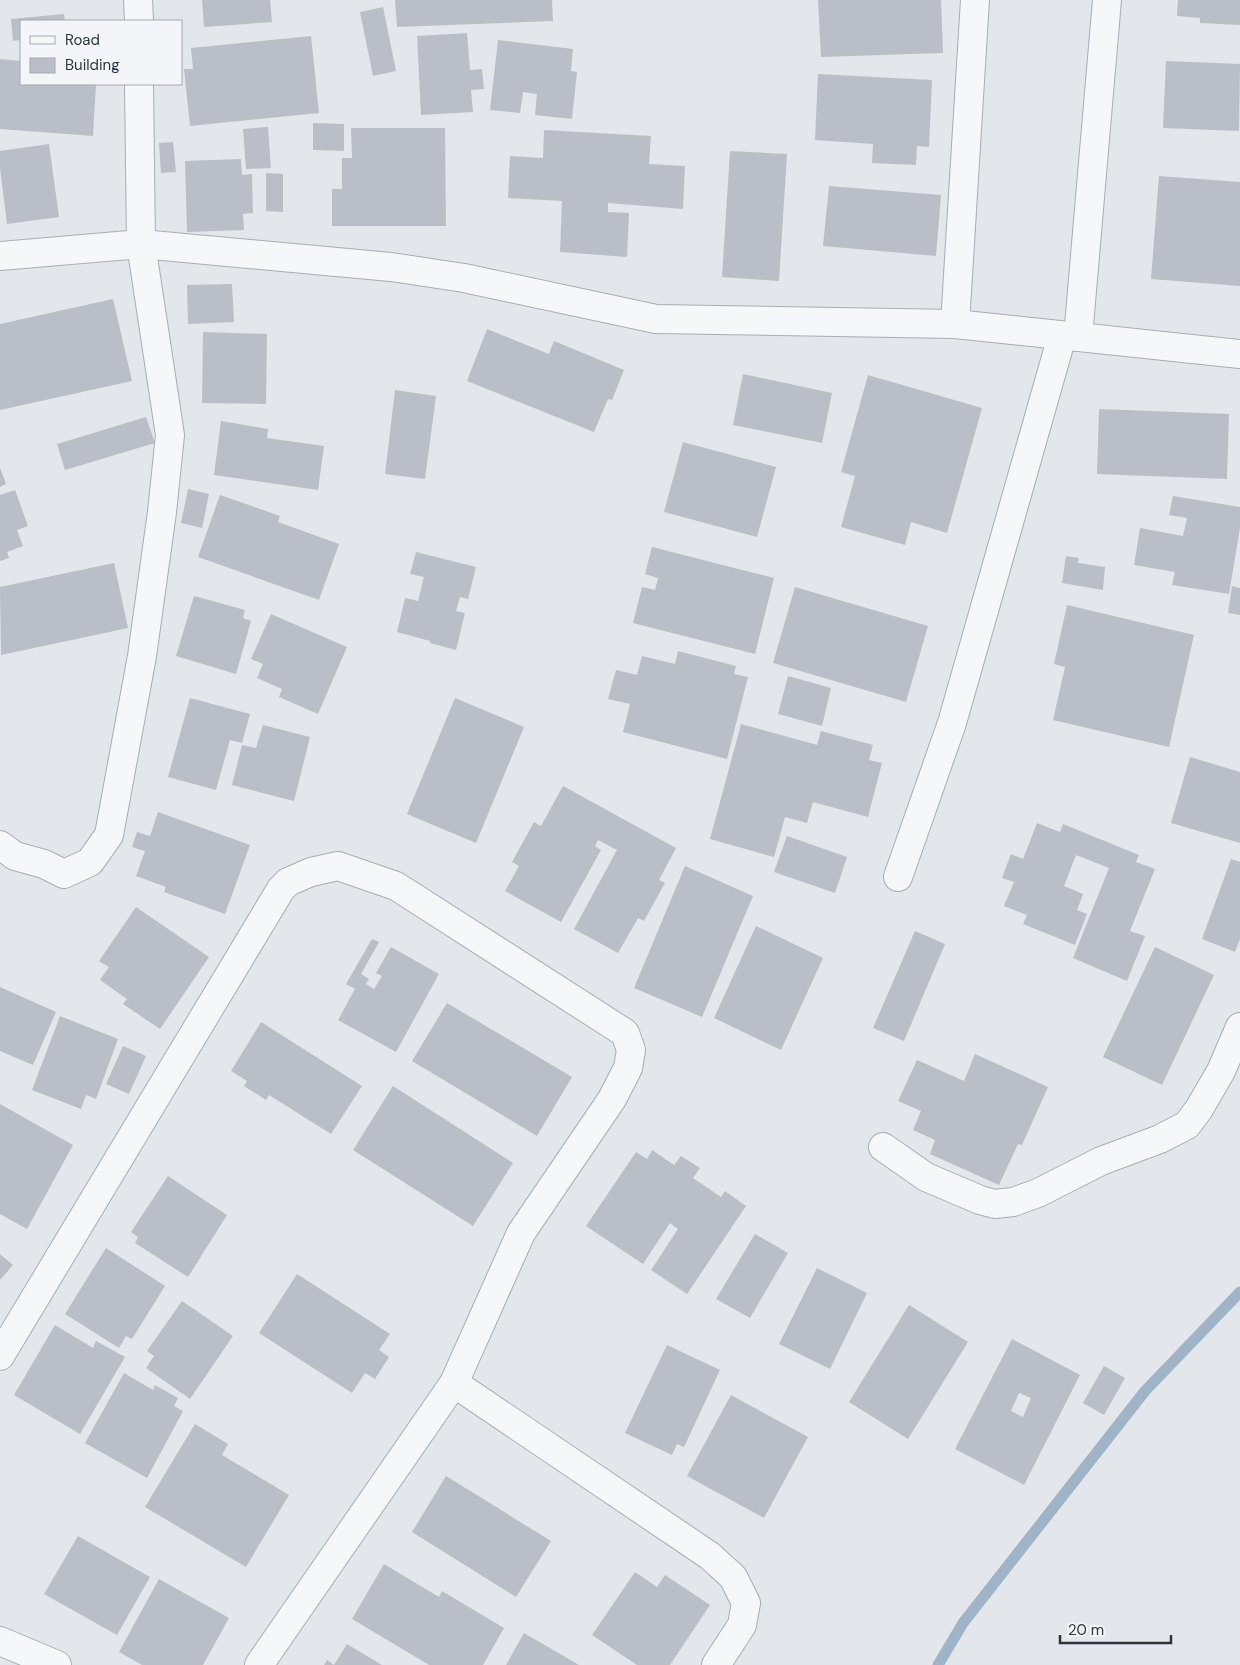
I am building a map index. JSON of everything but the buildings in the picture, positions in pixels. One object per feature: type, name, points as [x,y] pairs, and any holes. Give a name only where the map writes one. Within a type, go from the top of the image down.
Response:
[{"type":"street","points":[[138,0],[138,20]]},
{"type":"street","points":[[955,324],[976,0]]},
{"type":"street","points":[[898,877],[952,723],[1070,336],[1107,0]]},
{"type":"street","points":[[0,845],[15,856],[44,864],[64,874],[90,862],[109,835],[142,656],[162,512],[170,435],[141,244],[139,85]]},
{"type":"street","points":[[0,256],[141,244],[391,267],[464,278],[656,319],[955,324],[1240,354]]},
{"type":"street","points":[[0,1356],[281,889],[288,882],[311,872],[338,866],[396,886],[625,1033],[631,1050],[628,1068],[612,1099],[521,1233],[454,1383],[259,1665]]},
{"type":"street","points":[[883,1147],[926,1177],[980,1200],[995,1204],[1013,1202],[1038,1193],[1101,1162],[1160,1139],[1187,1125],[1199,1109],[1221,1071],[1240,1027]]},
{"type":"street","points":[[454,1383],[710,1556],[733,1577],[746,1603],[742,1625],[716,1665]]},
{"type":"street","points":[[0,1641],[27,1659],[57,1665]]},
{"type":"waterway","points":[[938,1665],[963,1623],[1145,1391],[1240,1292]]}]
